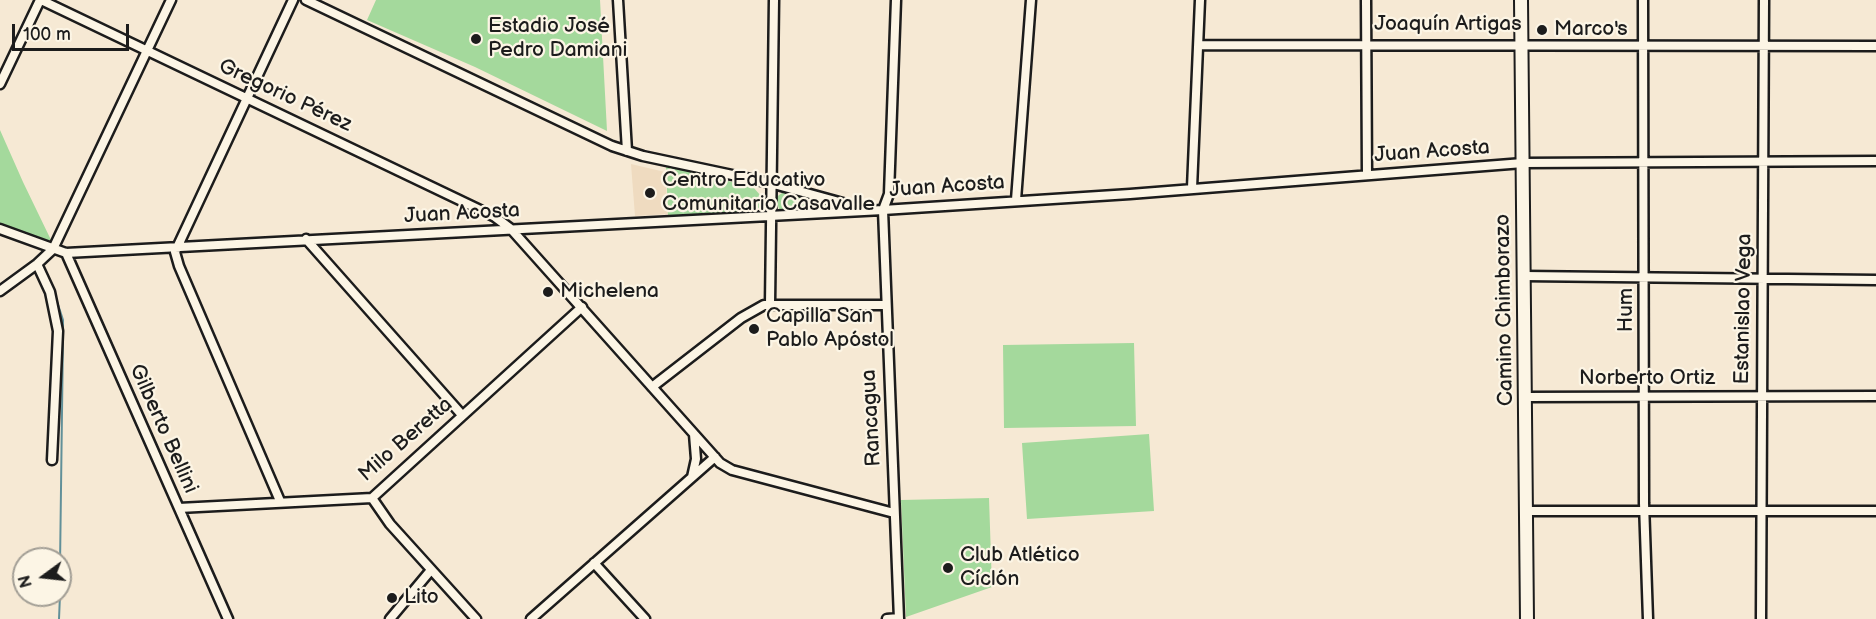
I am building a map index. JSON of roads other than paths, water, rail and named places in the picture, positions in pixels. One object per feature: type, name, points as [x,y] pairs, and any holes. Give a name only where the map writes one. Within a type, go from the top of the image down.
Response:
[{"type":"street","name":"Gregorio Pérez","points":[[40,0],[495,217],[511,230],[582,307],[715,457],[732,470],[894,513]]},
{"type":"street","points":[[0,84],[40,0]]},
{"type":"street","points":[[0,291],[37,264],[53,249],[171,0]]},
{"type":"street","points":[[280,501],[175,257],[177,246],[293,0]]},
{"type":"street","points":[[306,0],[612,146],[770,183],[867,210]]},
{"type":"street","points":[[618,0],[627,151]]},
{"type":"street","points":[[770,304],[774,0]]},
{"type":"street","name":"Rancagua","points":[[896,0],[889,194],[883,210],[899,619]]},
{"type":"street","points":[[1016,200],[1031,0]]},
{"type":"street","points":[[1192,188],[1200,0]]},
{"type":"street","points":[[1366,0],[1367,175]]},
{"type":"street","name":"Camino Chimborazo","points":[[1521,0],[1527,619]]},
{"type":"street","name":"Hum","points":[[1643,0],[1645,511],[1648,619]]},
{"type":"street","name":"Estanislao Vega","points":[[1761,619],[1764,0]]},
{"type":"street","name":"Joaquín Artigas","points":[[1199,45],[1366,43],[1876,46]]},
{"type":"street","name":"Juan Acosta","points":[[0,229],[66,253],[770,217],[1523,163],[1876,161]]},
{"type":"street","points":[[306,239],[462,415]]},
{"type":"street","name":"Gilberto Bellini","points":[[66,253],[228,619]]},
{"type":"street","points":[[37,264],[50,292],[58,332],[52,460]]},
{"type":"street","points":[[1524,276],[1876,280]]},
{"type":"street","points":[[652,387],[741,318],[758,308],[770,304],[885,305]]},
{"type":"street","name":"Milo Beretta","points":[[179,508],[372,498],[582,307]]},
{"type":"street","name":"Norberto Ortiz","points":[[1526,397],[1876,396]]},
{"type":"street","points":[[692,477],[696,459],[694,434]]},
{"type":"street","points":[[531,619],[715,457]]},
{"type":"street","points":[[372,498],[431,570],[476,619]]},
{"type":"street","points":[[1526,511],[1761,513],[1876,511]]},
{"type":"street","points":[[594,563],[645,619]]},
{"type":"street","points":[[390,619],[431,570]]},
{"type":"street","points":[[887,619],[899,619]]},
{"type":"waterway","points":[[54,292],[63,320],[60,547]]},
{"type":"waterway","points":[[59,619],[60,607]]},
{"type":"place","name":"Marco's","points":[[1542,30]]},
{"type":"place","name":"Estadio José Pedro Damiani","points":[[476,39]]},
{"type":"place","name":"Centro Educativo Comunitario Casavalle","points":[[650,193]]},
{"type":"place","name":"Michelena","points":[[548,292]]},
{"type":"place","name":"Capilla San Pablo Apóstol","points":[[754,329]]},
{"type":"place","name":"Club Atlético Cíclón","points":[[948,568]]},
{"type":"place","name":"Lito","points":[[392,598]]}]
